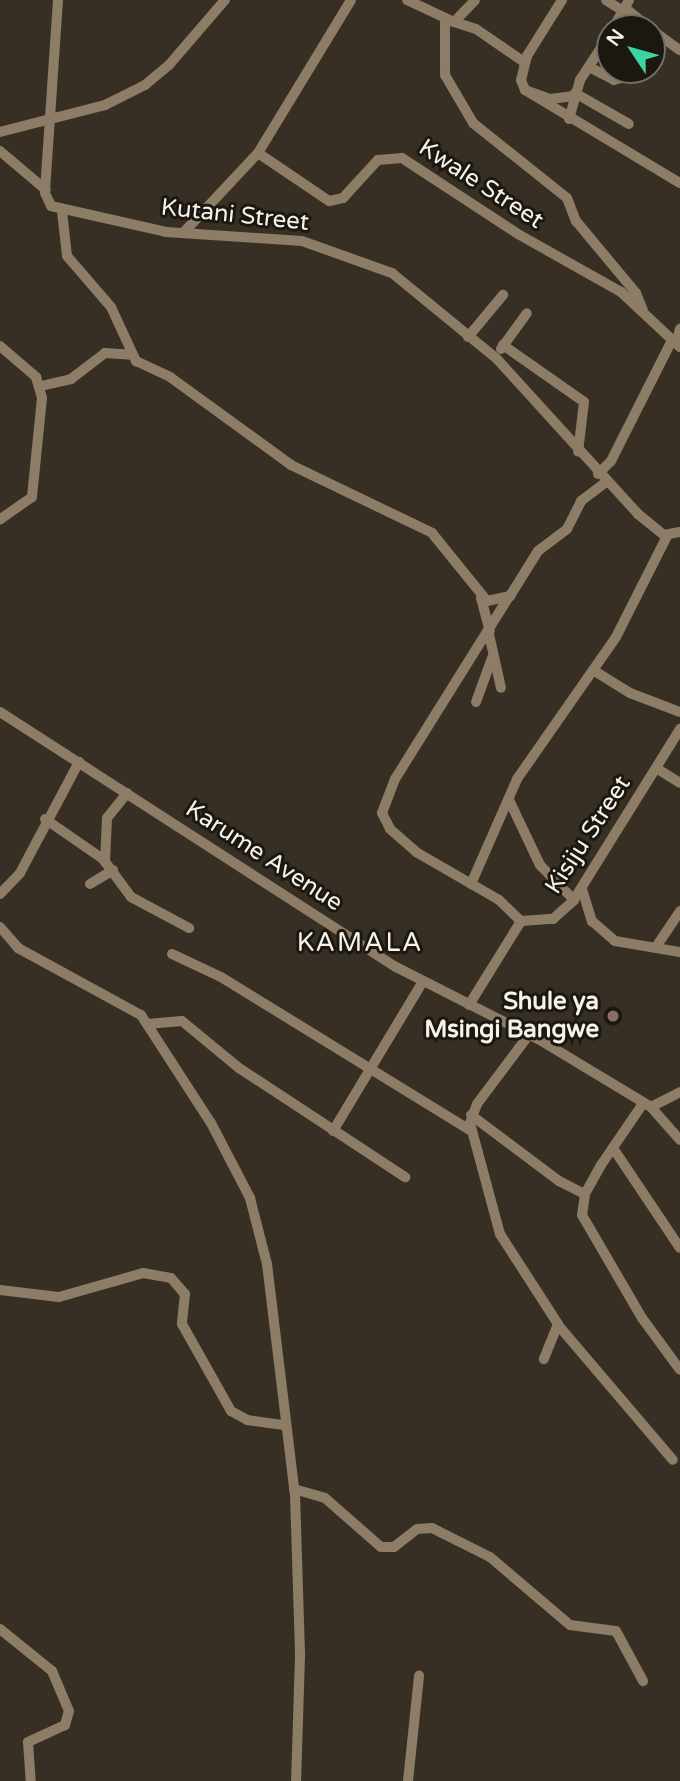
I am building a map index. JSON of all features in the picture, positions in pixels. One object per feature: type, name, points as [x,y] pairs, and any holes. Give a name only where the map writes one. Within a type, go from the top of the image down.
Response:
[{"type":"street","points":[[58,0],[45,199],[62,211],[69,261],[111,307],[131,355]]},
{"type":"street","points":[[0,132],[105,105],[145,85],[169,65],[225,0]]},
{"type":"street","points":[[183,233],[258,153],[351,0]]},
{"type":"street","points":[[407,0],[450,21],[476,29],[524,62]]},
{"type":"street","points":[[475,0],[450,21],[445,75],[473,122],[567,198],[576,221],[636,293],[643,310]]},
{"type":"street","points":[[525,90],[524,62],[562,0]]},
{"type":"street","points":[[606,0],[626,6]]},
{"type":"street","points":[[569,119],[574,95],[596,56]]},
{"type":"street","points":[[589,67],[596,71]]},
{"type":"street","points":[[525,90],[550,99],[574,95],[629,124]]},
{"type":"street","points":[[525,90],[569,119],[680,183]]},
{"type":"street","points":[[0,151],[46,190]]},
{"type":"street","name":"Kwale Street","points":[[258,153],[328,201],[343,198],[378,160],[402,158],[643,310],[676,344]]},
{"type":"street","name":"Kutani Street","points":[[62,211],[183,233],[302,241],[349,256],[404,281],[497,359],[602,478],[667,536]]},
{"type":"street","points":[[468,337],[503,295]]},
{"type":"street","points":[[497,359],[503,345],[527,313]]},
{"type":"street","points":[[469,1005],[522,921],[471,884],[416,852],[390,829],[382,813],[395,779],[490,632],[538,551],[567,529],[581,501],[602,478],[676,344],[680,330]]},
{"type":"street","points":[[503,345],[584,402],[578,452]]},
{"type":"street","points":[[0,346],[41,386]]},
{"type":"street","points":[[41,386],[71,379],[105,353],[131,355],[291,464],[432,533],[481,597],[490,632],[492,658],[501,688]]},
{"type":"street","points":[[0,519],[32,497],[41,386]]},
{"type":"street","points":[[471,884],[509,800],[616,637],[667,536],[680,532]]},
{"type":"street","points":[[481,597],[494,603],[512,593]]},
{"type":"street","points":[[476,702],[492,658]]},
{"type":"street","points":[[593,670],[630,693],[680,712]]},
{"type":"street","name":"Karume Avenue","points":[[0,712],[423,981],[547,1045],[646,1106],[680,1140]]},
{"type":"street","name":"Kisiju Street","points":[[522,921],[553,919],[574,900],[680,729]]},
{"type":"street","points":[[0,894],[20,873],[45,819],[79,762]]},
{"type":"street","points":[[656,768],[680,783]]},
{"type":"street","points":[[90,884],[109,866],[107,818],[127,793]]},
{"type":"street","points":[[509,800],[540,864],[574,900]]},
{"type":"street","points":[[45,819],[109,866],[131,897],[189,928]]},
{"type":"street","points":[[582,889],[588,915],[606,934],[627,945],[658,944],[680,952]]},
{"type":"street","points":[[658,944],[680,911]]},
{"type":"street","points":[[0,927],[18,948],[110,994],[148,1024],[250,1198],[267,1264],[284,1426],[294,1489],[300,1656],[296,1781]]},
{"type":"street","points":[[172,954],[471,1131]]},
{"type":"street","points":[[333,1131],[423,981]]},
{"type":"street","points":[[148,1024],[182,1021],[239,1068],[405,1177]]},
{"type":"street","points":[[528,1036],[471,1115],[471,1131],[500,1234],[558,1324],[673,1460]]},
{"type":"street","points":[[680,1092],[646,1106],[612,1148],[585,1194],[582,1215],[590,1235],[680,1370]]},
{"type":"street","points":[[471,1115],[559,1181],[585,1194]]},
{"type":"street","points":[[612,1148],[680,1248]]},
{"type":"street","points":[[0,1290],[60,1297],[143,1273],[172,1278],[185,1294],[183,1324],[231,1411],[247,1420],[284,1426]]},
{"type":"street","points":[[544,1359],[558,1324]]},
{"type":"street","points":[[294,1489],[325,1498],[381,1547],[394,1546],[416,1528],[432,1528],[490,1557],[570,1625],[616,1631],[643,1681]]},
{"type":"street","points":[[0,1629],[52,1671],[69,1711],[65,1725],[39,1732],[28,1742],[32,1781]]},
{"type":"street","points":[[408,1781],[419,1676]]},
{"type":"place","name":"Shule ya Msingi Bangwe","points":[[613,1016]]},
{"type":"district","name":"KAMALA","points":[[360,943]]}]
